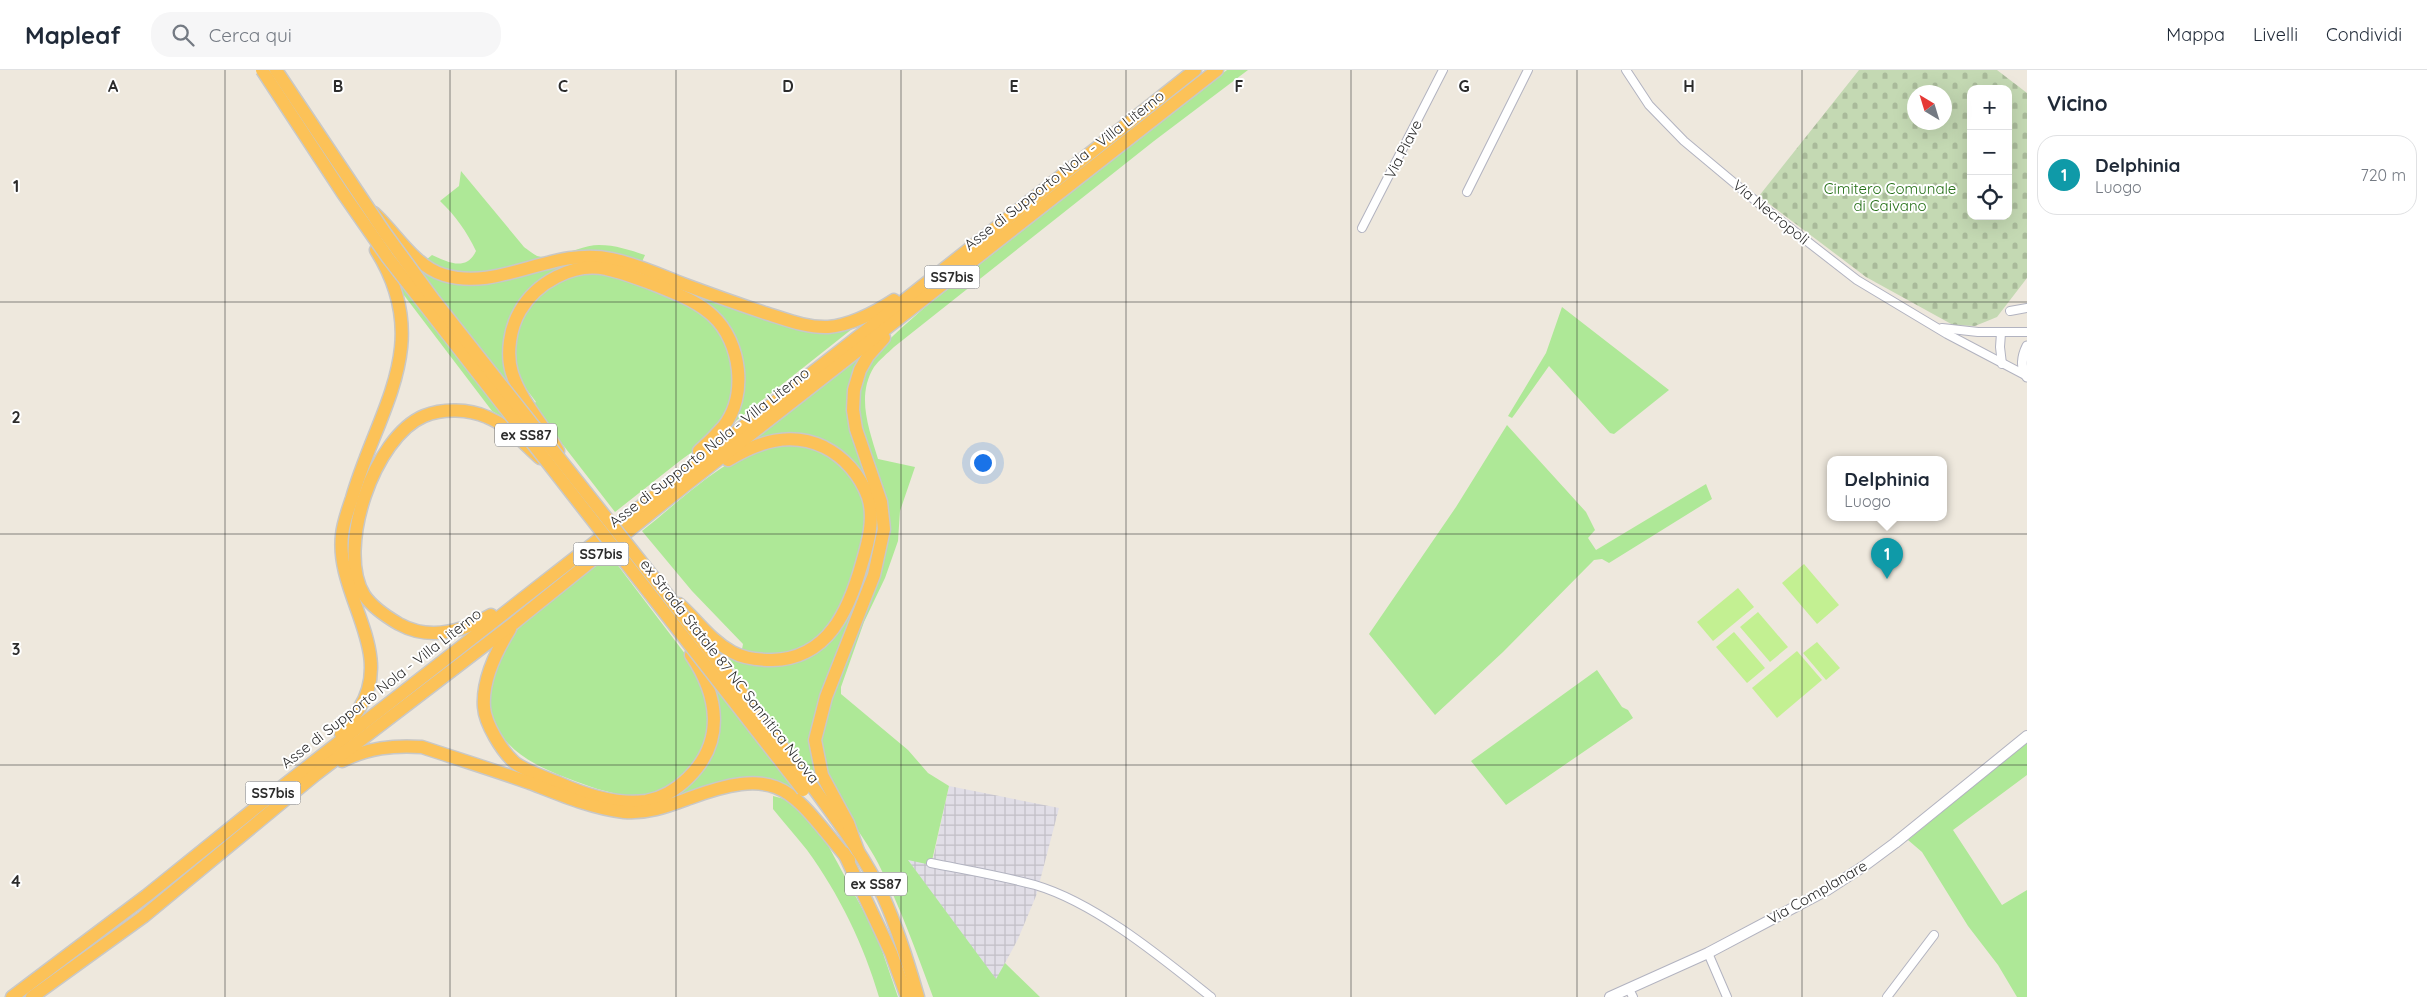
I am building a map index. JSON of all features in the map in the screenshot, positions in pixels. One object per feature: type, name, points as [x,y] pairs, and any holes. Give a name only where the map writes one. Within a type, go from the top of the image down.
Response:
[{"type":"highway","name":"ex Strada Statale 87 NC Sannitica Nuova","points":[[262,70],[388,258],[680,632],[807,787]]},
{"type":"highway","name":"ex Strada Statale 87 NC Sannitica Nuova","points":[[276,70],[365,204],[434,300],[665,592],[807,787],[882,894],[905,950],[918,997]]},
{"type":"highway","name":"Asse di Supporto Nola - Villa Literno","points":[[12,997],[146,896],[274,793],[1195,70]]},
{"type":"highway","name":"Asse di Supporto Nola - Villa Literno","points":[[32,997],[143,917],[316,775],[514,623],[687,484],[1217,70]]},
{"type":"highway","points":[[365,204],[387,224],[409,250],[427,265],[442,274],[459,279],[492,278],[545,262],[582,256],[613,259],[690,299],[712,315],[724,328],[731,342],[738,368],[736,398],[732,412],[724,426],[680,467],[666,485]]},
{"type":"highway","points":[[274,793],[347,728],[366,698],[373,665],[342,558],[342,534],[361,488],[395,382],[402,348],[402,320],[399,300],[384,263],[352,206]]},
{"type":"highway","points":[[567,469],[550,437],[524,399],[511,372],[509,357],[512,328],[525,302],[535,291],[562,274],[589,268],[605,268],[639,273],[802,325],[828,327],[855,321],[883,307],[960,256]]},
{"type":"highway","points":[[853,855],[848,823],[822,775],[815,740],[826,697],[874,575],[884,529],[881,502],[856,429],[853,410],[854,390],[860,370],[868,356],[909,311]]},
{"type":"highway","points":[[534,589],[483,620],[454,632],[413,632],[387,617],[364,595],[353,560],[354,537],[361,488],[401,433],[424,416],[446,411],[464,411],[487,417],[513,433],[552,468]]},
{"type":"highway","points":[[665,592],[691,615],[704,632],[732,652],[762,660],[786,660],[814,647],[840,621],[859,575],[867,546],[871,522],[868,498],[851,468],[829,450],[816,443],[792,438],[758,444],[687,484]]},
{"type":"highway","points":[[514,623],[496,652],[489,674],[484,707],[494,736],[515,764],[560,789],[606,809],[645,812],[722,786],[757,783],[789,794],[853,855]]},
{"type":"highway","points":[[316,775],[359,753],[394,745],[422,746],[560,789],[594,796],[626,802],[648,801],[665,795],[680,786],[694,772],[706,756],[715,729],[714,710],[705,677],[680,632]]},
{"type":"highway","name":"ex Strada Statale 87 NC Sannitica Nuova","points":[[853,855],[907,997]]},
{"type":"highway","points":[[905,950],[926,997]]},
{"type":"main road","name":"Via Complanare","points":[[1610,997],[1631,993],[1828,890],[1864,866],[2027,736]]},
{"type":"street","name":"Via Piave","points":[[1362,228],[1443,70]]},
{"type":"street","points":[[1467,192],[1528,70]]},
{"type":"street","name":"Via Necropoli","points":[[1626,70],[1662,121],[1763,206],[1857,280],[2026,376]]},
{"type":"street","points":[[2010,311],[2027,308]]},
{"type":"street","name":"Via Necropoli","points":[[1940,328],[1978,332],[2027,332]]},
{"type":"street","points":[[2001,333],[2002,364]]},
{"type":"street","points":[[2026,376],[2022,364],[2023,353],[2027,346]]},
{"type":"street","points":[[932,863],[1036,885],[1069,898],[1118,928],[1166,961],[1211,997]]},
{"type":"street","points":[[1888,997],[1934,935]]},
{"type":"street","points":[[1708,953],[1727,997]]},
{"type":"shaded area","points":[[949,786],[1059,808],[1036,896],[1018,939],[996,980],[907,859],[932,864]]},
{"type":"green space","points":[[1227,70],[1248,70],[1154,141],[894,347],[874,367],[866,389],[866,413],[878,459],[915,467],[900,511],[898,541],[885,578],[864,622],[841,687],[841,694],[908,750],[928,773],[949,786],[931,865],[908,860],[996,979],[1005,963],[1040,997],[933,997],[886,879],[833,789],[825,762],[815,764],[816,771],[793,789],[767,780],[740,778],[712,784],[657,804],[628,807],[629,796],[598,789],[552,772],[523,757],[512,747],[502,736],[495,723],[491,707],[491,682],[499,655],[511,637],[533,615],[610,555],[692,663],[690,666],[706,690],[735,669],[720,650],[740,660],[743,644],[692,591],[642,531],[709,476],[738,458],[768,445],[794,443],[811,446],[839,462],[860,487],[865,503],[866,535],[852,579],[862,581],[872,544],[875,515],[869,487],[860,471],[847,457],[832,446],[815,439],[797,435],[778,435],[760,440],[758,437],[863,355],[853,380],[849,402],[856,442],[871,481],[876,502],[879,525],[878,540],[873,561],[865,581],[874,583],[886,545],[888,525],[886,505],[862,436],[858,418],[857,401],[860,383],[868,366],[894,335],[924,308]]},
{"type":"green space","name":"Cimitero Comunale di Caivano","points":[[1859,70],[1997,70],[2027,93],[2027,278],[1997,317],[1975,326],[1953,325],[1866,277],[1759,196]]},
{"type":"green space","points":[[461,171],[524,247],[537,256],[560,255],[584,247],[599,245],[622,248],[645,255],[638,271],[784,325],[808,330],[852,329],[732,424],[730,422],[738,402],[742,383],[742,365],[738,348],[730,332],[705,304],[687,293],[636,274],[633,282],[692,305],[712,322],[723,336],[730,352],[734,386],[724,419],[713,434],[702,445],[615,512],[532,405],[536,402],[521,382],[493,403],[504,418],[492,411],[400,290],[420,265],[432,255],[450,262],[462,263],[472,257],[476,251],[460,224],[440,201],[459,186]]},
{"type":"green space","points":[[1562,307],[1669,390],[1614,434],[1610,433],[1549,366],[1512,418],[1508,416],[1546,353]]},
{"type":"green space","points":[[1507,425],[1586,512],[1595,530],[1588,538],[1596,550],[1706,484],[1712,499],[1609,563],[1602,559],[1594,560],[1503,652],[1435,715],[1369,634],[1456,507]]},
{"type":"green space","points":[[1804,564],[1839,605],[1817,624],[1782,583]]},
{"type":"green space","points":[[1738,588],[1754,607],[1713,641],[1697,622]]},
{"type":"green space","points":[[1758,612],[1788,647],[1770,662],[1740,627]]},
{"type":"green space","points":[[1734,632],[1765,668],[1747,683],[1716,647]]},
{"type":"green space","points":[[1817,642],[1840,668],[1826,680],[1803,653]]},
{"type":"green space","points":[[1797,651],[1822,680],[1777,718],[1752,688]]},
{"type":"green space","points":[[1597,670],[1622,707],[1628,710],[1633,718],[1506,805],[1471,761]]},
{"type":"green space","points":[[2027,742],[2027,775],[1953,830],[2002,905],[2027,890],[2027,997],[2017,997],[1998,965],[1968,926],[1922,852],[1908,840]]},
{"type":"green space","points":[[773,796],[792,801],[823,836],[877,936],[898,997],[879,997],[866,958],[840,902],[807,850],[773,809]]},
{"type":"place","name":"Delphinia","points":[[1887,579]]}]
